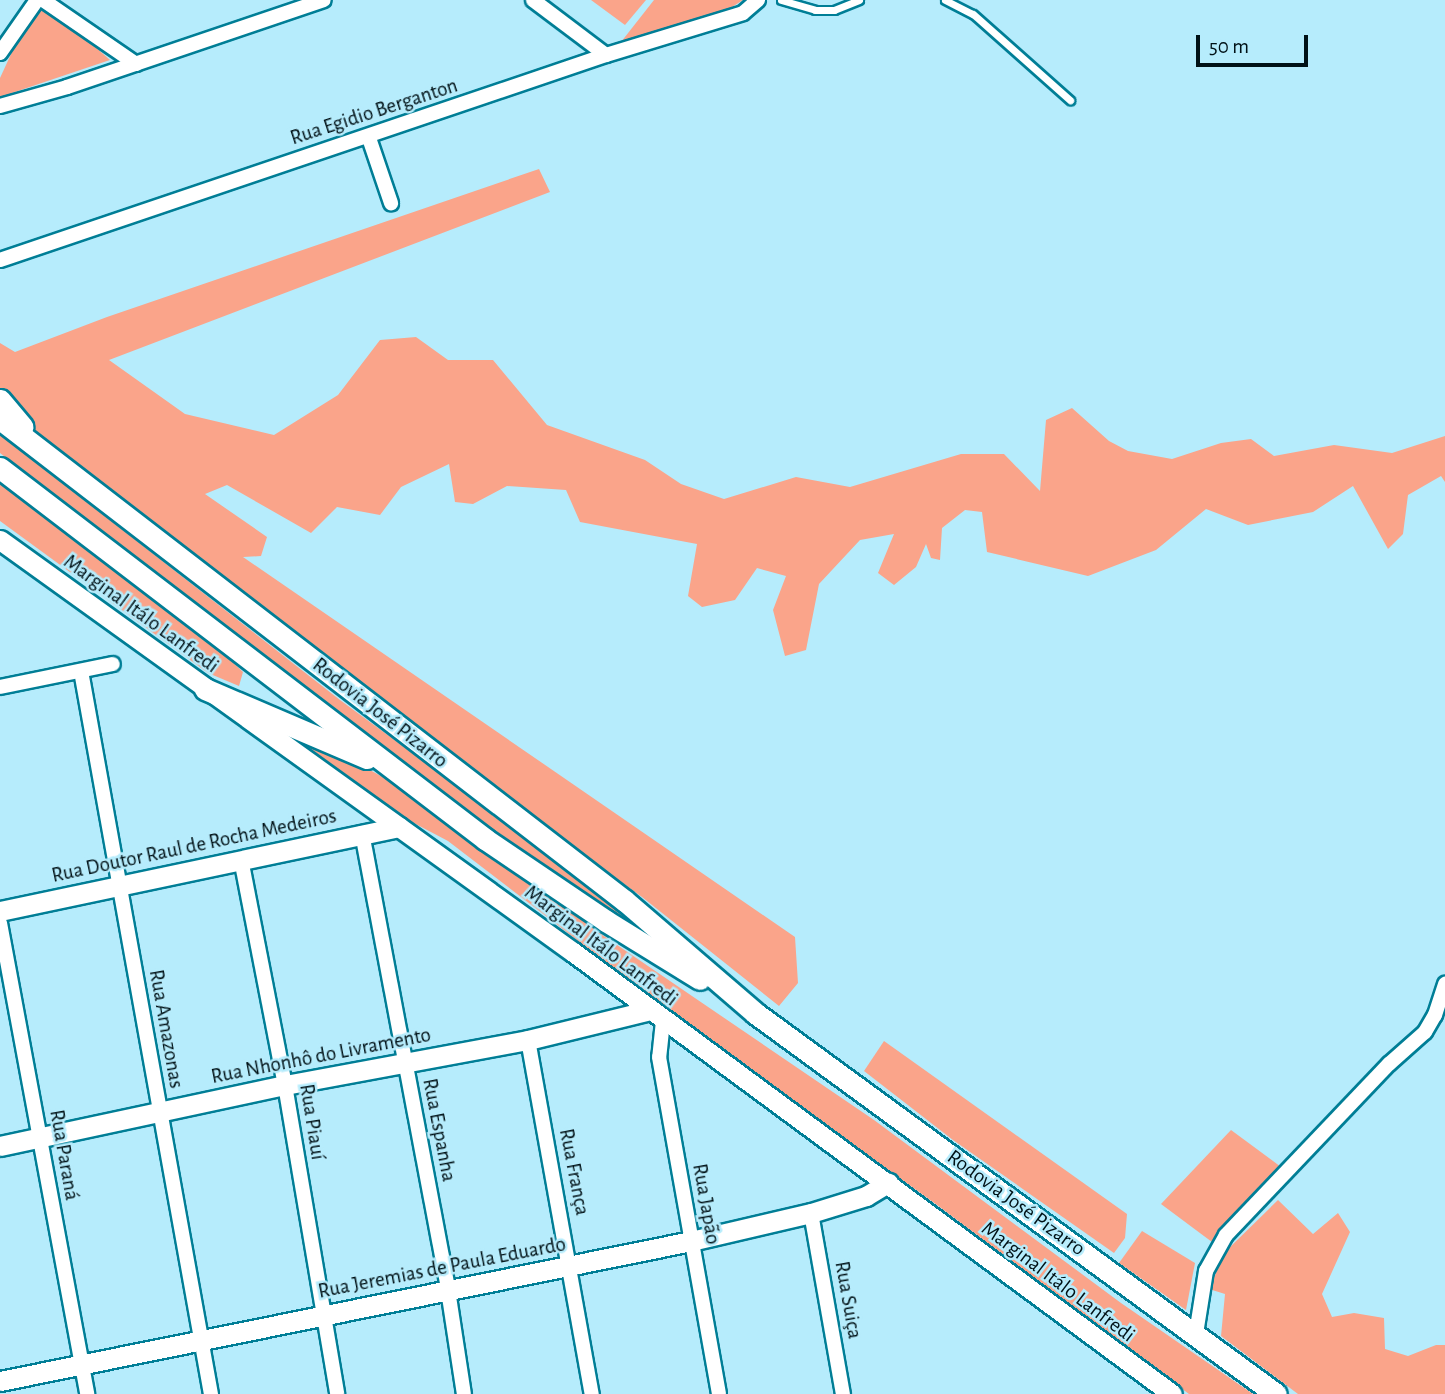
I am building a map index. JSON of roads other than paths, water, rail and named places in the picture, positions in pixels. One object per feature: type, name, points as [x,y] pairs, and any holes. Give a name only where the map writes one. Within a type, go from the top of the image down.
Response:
[{"type":"main road","name":"Rodovia José Pizarro","points":[[2,408],[45,452],[625,901],[755,1013]]},
{"type":"main road","name":"Rodovia José Pizarro","points":[[0,468],[485,839],[595,914],[755,1013],[1276,1394]]},
{"type":"main road","points":[[205,689],[399,771]]},
{"type":"street","points":[[0,53],[37,0]]},
{"type":"street","points":[[43,0],[136,64]]},
{"type":"street","points":[[278,0],[290,10]]},
{"type":"street","points":[[0,106],[136,64],[324,0]]},
{"type":"street","points":[[533,0],[606,55]]},
{"type":"street","name":"Rua Egidio Berganton","points":[[0,260],[369,138],[606,55],[743,13],[758,0]]},
{"type":"street","points":[[369,138],[391,203]]},
{"type":"street","name":"Marginal Itálo Lanfredi","points":[[0,540],[573,952],[656,1016],[888,1183],[1172,1394]]},
{"type":"street","points":[[0,687],[113,664]]},
{"type":"street","name":"Rua Amazonas","points":[[81,671],[211,1394]]},
{"type":"street","name":"Rua Doutor Raul de Rocha Medeiros","points":[[0,911],[399,827]]},
{"type":"street","name":"Rua Espanha","points":[[362,833],[448,1290],[464,1394]]},
{"type":"street","name":"Rua Piauí","points":[[241,859],[285,1086],[337,1394]]},
{"type":"street","name":"Rua Paraná","points":[[0,923],[87,1394]]},
{"type":"street","points":[[1196,1334],[1206,1271],[1226,1235],[1389,1064],[1425,1032],[1435,1015],[1445,984]]},
{"type":"street","name":"Rua Nhonhô do Livramento","points":[[0,1146],[405,1062],[656,1016]]},
{"type":"street","name":"Rua Japão","points":[[656,1016],[659,1057],[719,1394]]},
{"type":"street","name":"Rua França","points":[[528,1040],[592,1394]]},
{"type":"street","name":"Rua Jeremias de Paula Eduardo","points":[[0,1381],[691,1241],[811,1213],[866,1196],[888,1183]]},
{"type":"street","name":"Rua Suiça","points":[[811,1213],[844,1394]]},
{"type":"lane","points":[[781,0],[815,10],[834,10],[859,0]]},
{"type":"lane","points":[[945,0],[973,13],[1070,100]]}]
